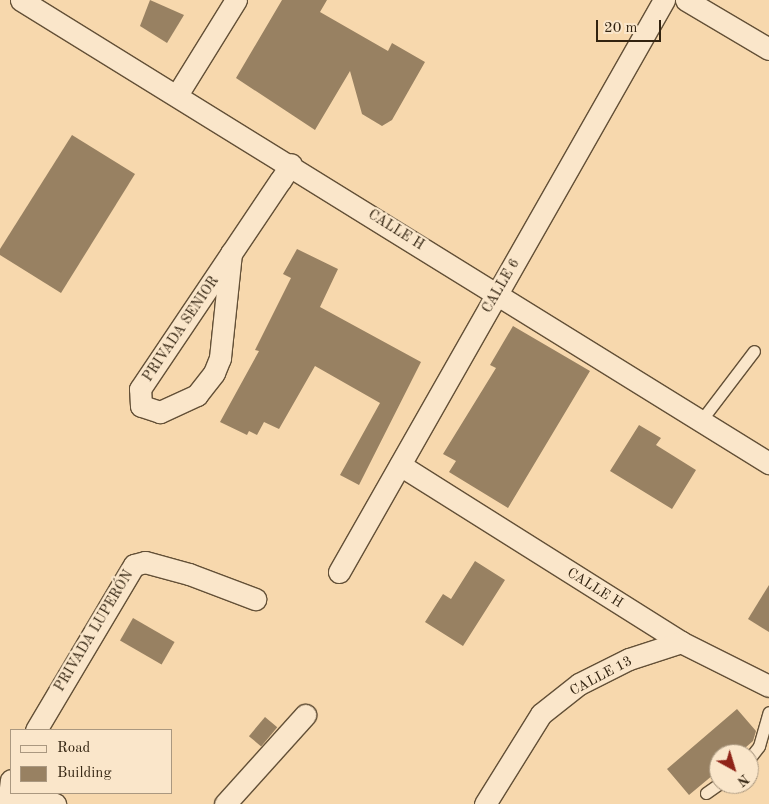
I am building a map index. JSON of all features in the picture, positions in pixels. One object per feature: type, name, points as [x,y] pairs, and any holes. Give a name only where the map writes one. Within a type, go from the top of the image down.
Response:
[{"type":"street","name":"CALLE H","points":[[21,0],[703,418],[769,463]]},
{"type":"street","points":[[177,94],[236,0]]},
{"type":"street","name":"CALLE 6","points":[[339,572],[664,0]]},
{"type":"street","points":[[686,0],[769,49]]},
{"type":"street","name":"PRIVADA SENIOR","points":[[232,253],[220,358],[209,380],[197,395],[160,412],[141,406],[140,389],[291,164]]},
{"type":"street","name":"CALLE H","points":[[400,465],[681,642],[769,686]]},
{"type":"street","name":"PRIVADA LUPERÓN","points":[[37,729],[134,565],[145,562],[190,574],[255,599]]},
{"type":"street","name":"CALLE 13","points":[[485,804],[541,714],[579,684],[629,660],[681,642]]},
{"type":"street","points":[[225,804],[305,715]]},
{"type":"street","points":[[10,788],[8,804],[40,799],[55,804]]},
{"type":"lane","points":[[703,418],[754,351]]},
{"type":"lane","points":[[759,746],[769,712]]},
{"type":"building","points":[[150,0],[184,15],[167,43],[140,26]]},
{"type":"building","points":[[282,0],[327,0],[320,12],[388,51],[392,43],[425,62],[392,120],[382,126],[362,114],[350,71],[315,130],[236,78]]},
{"type":"building","points":[[72,135],[135,174],[61,293],[0,255],[0,249]]},
{"type":"building","points":[[297,249],[338,269],[320,307],[421,362],[359,485],[340,475],[380,403],[315,366],[279,429],[264,422],[257,435],[249,431],[247,435],[220,422],[259,351],[255,350],[291,278],[283,274]]},
{"type":"building","points":[[513,326],[590,371],[508,508],[449,472],[456,461],[443,454],[496,368],[490,365]]},
{"type":"building","points":[[639,425],[661,438],[656,445],[696,470],[672,509],[610,471]]},
{"type":"building","points":[[475,561],[505,580],[463,646],[425,622],[443,594],[451,599]]},
{"type":"building","points":[[769,585],[769,632],[748,619]]},
{"type":"building","points":[[133,618],[175,642],[162,665],[120,641]]},
{"type":"building","points":[[737,709],[756,731],[753,741],[750,744],[709,744],[709,778],[689,795],[667,769]]},
{"type":"building","points":[[265,717],[277,727],[261,746],[249,736]]}]
